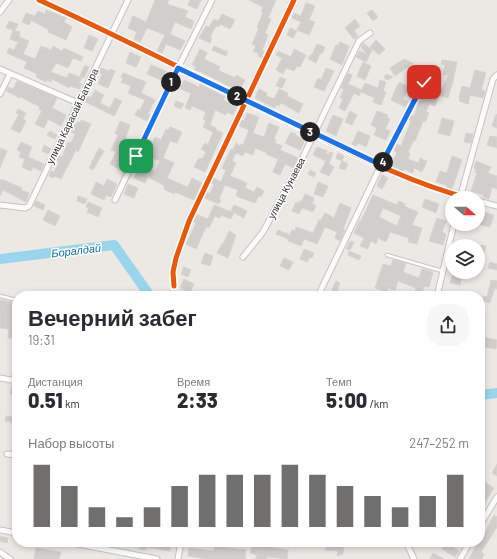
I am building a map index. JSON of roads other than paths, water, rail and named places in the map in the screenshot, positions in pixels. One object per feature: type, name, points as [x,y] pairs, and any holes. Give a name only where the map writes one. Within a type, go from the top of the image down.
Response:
[{"type":"street","points":[[0,12],[9,0]]},
{"type":"street","points":[[39,0],[112,33],[178,68],[314,134],[381,165],[445,192]]},
{"type":"street","name":"улица Карасай Батыра","points":[[0,205],[25,208],[29,206],[128,0]]},
{"type":"street","points":[[115,200],[212,0]]},
{"type":"street","points":[[174,286],[173,272],[176,258],[189,220],[294,0]]},
{"type":"street","name":"улица Кунаева","points":[[243,257],[263,232],[314,134],[359,41],[370,33]]},
{"type":"street","points":[[0,69],[78,103]]},
{"type":"street","points":[[0,94],[10,74]]},
{"type":"street","points":[[463,191],[493,79],[497,75]]},
{"type":"street","points":[[320,291],[381,165],[424,82]]},
{"type":"street","points":[[485,203],[497,206]]},
{"type":"street","points":[[438,291],[452,231]]},
{"type":"street","points":[[0,378],[12,380]]},
{"type":"street","points":[[7,454],[12,455]]},
{"type":"street","points":[[485,517],[497,497]]},
{"type":"street","points":[[0,530],[12,532]]},
{"type":"street","points":[[93,547],[156,559]]},
{"type":"street","points":[[178,559],[179,547]]},
{"type":"street","points":[[408,547],[414,559]]},
{"type":"street","points":[[460,559],[467,547]]},
{"type":"street","points":[[0,552],[10,559]]},
{"type":"lane","points":[[387,255],[443,271]]},
{"type":"lane","points":[[0,296],[12,299]]},
{"type":"waterway","name":"Боралдай","points":[[0,259],[114,245],[146,291]]},
{"type":"waterway","name":"Боралдай","points":[[485,394],[497,393]]}]
